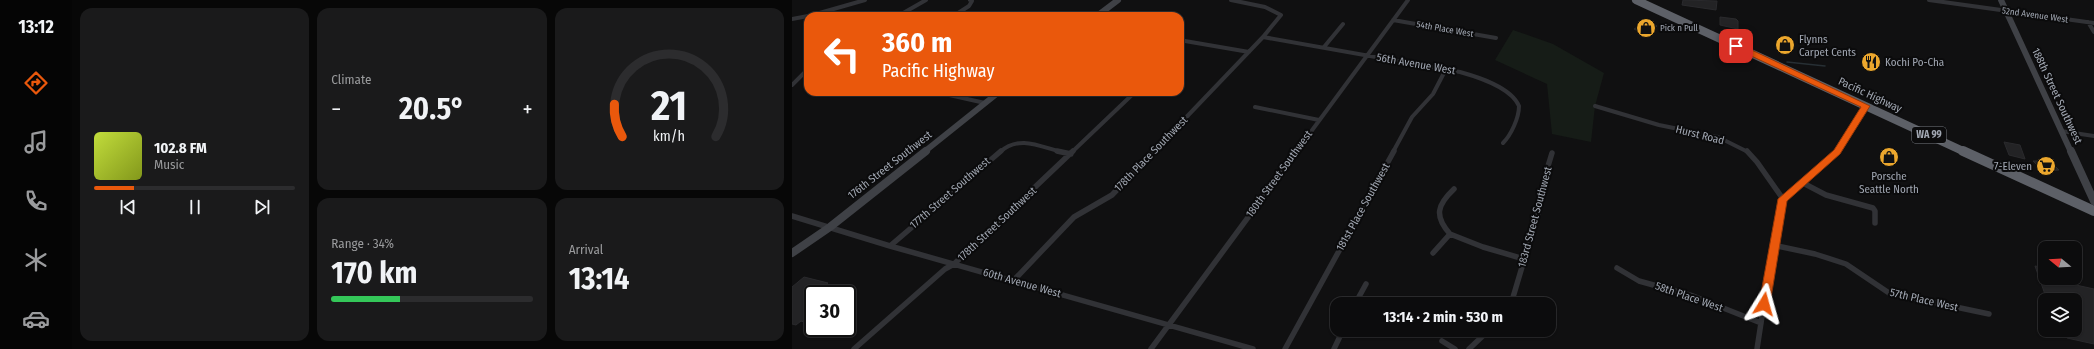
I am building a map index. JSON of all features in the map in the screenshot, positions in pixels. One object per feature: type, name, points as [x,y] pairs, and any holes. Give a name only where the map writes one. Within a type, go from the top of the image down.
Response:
[{"type":"highway","name":"Pacific Highway","points":[[1636,0],[2094,211]]},
{"type":"street","points":[[822,12],[865,0]]},
{"type":"street","points":[[905,12],[926,0]]},
{"type":"street","points":[[960,12],[969,6],[972,1],[970,0]]},
{"type":"street","points":[[1102,12],[1118,0]]},
{"type":"street","name":"178th Place Southwest","points":[[1014,280],[1074,217],[1112,195],[1249,52],[1280,18],[1281,15],[1277,12],[1231,0]]},
{"type":"street","name":"180th Street Southwest","points":[[1151,349],[1408,0]]},
{"type":"street","name":"52nd Avenue West","points":[[1929,0],[2094,23]]},
{"type":"street","name":"188th Street Southwest","points":[[2001,0],[2094,201]]},
{"type":"street","points":[[792,19],[804,17]]},
{"type":"street","name":"54th Place West","points":[[1394,20],[1496,38]]},
{"type":"street","points":[[2088,22],[2094,32]]},
{"type":"street","points":[[1324,47],[1342,24]]},
{"type":"street","name":"56th Avenue West","points":[[1263,37],[1367,55],[1482,78],[1517,102],[1519,110],[1508,138],[1503,143]]},
{"type":"street","points":[[1185,41],[1249,52]]},
{"type":"street","name":"181st Place Southwest","points":[[1285,349],[1412,117],[1433,94],[1446,70]]},
{"type":"street","points":[[792,85],[796,79],[804,72]]},
{"type":"street","points":[[954,96],[985,103]]},
{"type":"street","name":"176th Street Southwest","points":[[792,254],[830,227],[994,96]]},
{"type":"street","name":"178th Street Southwest","points":[[854,349],[945,269],[954,264],[1131,96]]},
{"type":"street","name":"Hurst Road","points":[[1594,106],[1659,125],[1718,137],[1746,150],[1757,162],[1783,199]]},
{"type":"street","points":[[1757,349],[1773,245],[1783,199],[1837,152],[1866,106]]},
{"type":"street","points":[[1255,107],[1319,120]]},
{"type":"street","points":[[2061,131],[2094,136]]},
{"type":"street","name":"177th Street Southwest","points":[[890,246],[1001,149],[1012,143],[1022,142],[1070,154]]},
{"type":"street","name":"183rd Street Southwest","points":[[1513,297],[1539,210],[1545,176],[1552,153]]},
{"type":"street","points":[[1803,183],[1826,195],[1873,208],[1875,211],[1875,223]]},
{"type":"street","points":[[1454,189],[1444,198],[1439,214],[1441,224],[1450,234],[1483,247],[1524,259]]},
{"type":"street","name":"60th Avenue West","points":[[792,216],[890,246],[1253,349]]},
{"type":"street","points":[[1433,253],[1450,234]]},
{"type":"street","name":"57th Place West","points":[[1773,245],[1840,261],[1854,268],[1875,286],[1889,292],[1989,314]]},
{"type":"street","name":"58th Place West","points":[[1617,268],[1639,281],[1692,296],[1761,323]]},
{"type":"street","points":[[1359,297],[1366,284]]},
{"type":"street","points":[[1334,349],[1339,337]]},
{"type":"street","points":[[1469,349],[1482,337]]},
{"type":"street","points":[[1442,340],[1455,349]]},
{"type":"shaded area","points":[[1513,30],[1553,44],[1604,73],[1595,106],[1591,142],[1552,134],[1547,84],[1495,60]]},
{"type":"building","points":[[1683,0],[1717,1],[1716,10],[1682,5]]},
{"type":"building","points":[[1720,17],[1736,19],[1738,21],[1738,29],[1720,25]]},
{"type":"building","name":"Pick n Pull","points":[[1647,21],[1657,26],[1650,31],[1654,33],[1648,36],[1634,29]]},
{"type":"building","points":[[2004,142],[2020,145],[2025,159],[2009,155]]},
{"type":"building","name":"7-Eleven","points":[[2033,161],[2050,161],[2059,170],[2043,171]]},
{"type":"building","points":[[2035,266],[2038,267],[2038,274]]},
{"type":"building","points":[[804,277],[828,283],[825,285],[804,285],[804,322],[801,321],[796,325],[792,324],[792,287]]},
{"type":"building","points":[[2042,285],[2076,285],[2094,289],[2094,344],[2067,337],[2082,337],[2082,293],[2045,293]]},
{"type":"waterway","points":[[1787,62],[1825,66]]},
{"type":"place","name":"Pick n Pull","points":[[1646,28]]},
{"type":"place","name":"Flynns Carpet Cents","points":[[1785,45]]},
{"type":"place","name":"Kochi Po-Cha","points":[[1871,62]]},
{"type":"place","name":"Porsche Seattle North","points":[[1889,157]]},
{"type":"place","name":"7-Eleven","points":[[2046,166]]},
{"type":"route","points":[[1736,46],[1866,106],[1837,152],[1783,199],[1773,245],[1764,304]]}]
